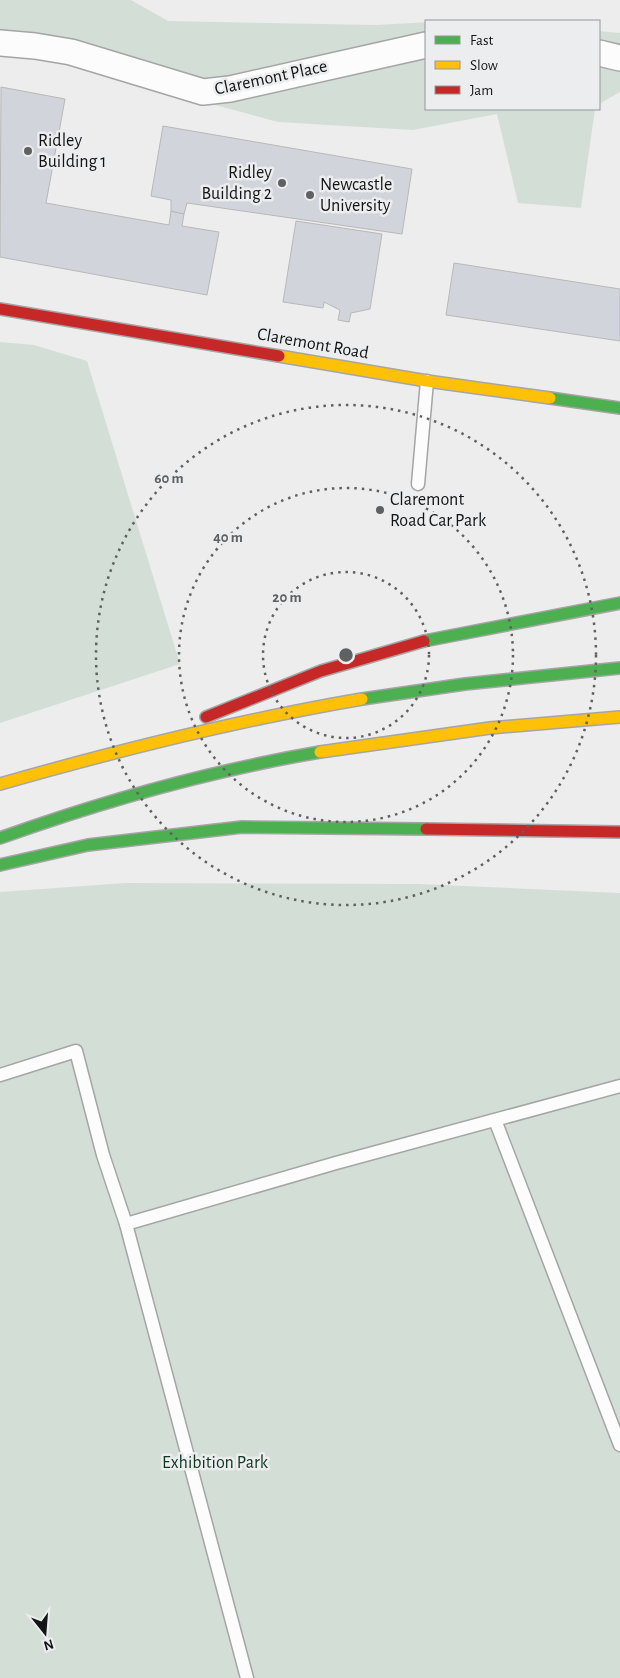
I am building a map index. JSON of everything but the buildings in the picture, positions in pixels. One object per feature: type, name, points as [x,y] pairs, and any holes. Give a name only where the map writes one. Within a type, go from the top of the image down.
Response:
[{"type":"main road","name":"Claremont Road","points":[[0,309],[427,381],[620,408]]},
{"type":"main road","points":[[135,745],[321,671],[438,637],[620,603]]},
{"type":"main road","points":[[0,784],[135,745],[288,712],[442,687],[620,668]]},
{"type":"main road","points":[[0,838],[104,802],[244,767],[391,740],[556,721],[620,717]]},
{"type":"main road","points":[[0,865],[88,845],[242,827],[620,832]]},
{"type":"street","name":"Claremont Place","points":[[0,44],[35,46],[71,52],[203,92],[230,89],[425,44]]},
{"type":"street","points":[[600,53],[620,58]]},
{"type":"lane","points":[[418,484],[427,381]]},
{"type":"lane","points":[[0,1075],[76,1051],[103,1155],[126,1224],[247,1678]]},
{"type":"lane","points":[[126,1224],[620,1086]]},
{"type":"lane","points":[[495,1120],[620,1445]]},
{"type":"green space","points":[[0,0],[131,0],[168,21],[375,25],[425,22],[425,110],[595,110],[581,208],[518,203],[497,114],[413,130],[278,122],[0,47]]},
{"type":"green space","points":[[600,31],[620,33],[620,92],[600,103]]},
{"type":"green space","points":[[0,342],[34,345],[87,361],[180,664],[0,723]]},
{"type":"green space","name":"Exhibition Park","points":[[125,883],[419,884],[620,893],[620,1678],[0,1678],[0,892]]},
{"type":"traffic: fast","points":[[550,398],[620,408]]},
{"type":"traffic: fast","points":[[424,641],[620,603]]},
{"type":"traffic: fast","points":[[362,699],[465,684],[620,668]]},
{"type":"traffic: fast","points":[[0,838],[79,811],[158,788],[238,768],[320,752]]},
{"type":"traffic: fast","points":[[0,865],[88,845],[242,827],[426,829]]},
{"type":"traffic: slow","points":[[279,356],[427,381],[550,398]]},
{"type":"traffic: slow","points":[[0,784],[89,759],[180,737],[270,716],[362,699]]},
{"type":"traffic: slow","points":[[320,752],[490,728],[620,717]]},
{"type":"traffic: jam","points":[[0,309],[279,356]]},
{"type":"traffic: jam","points":[[206,717],[321,671],[424,641]]},
{"type":"traffic: jam","points":[[426,829],[620,832]]},
{"type":"place","name":"Ridley Building 1","points":[[28,151]]},
{"type":"place","name":"Ridley Building 2","points":[[282,183]]},
{"type":"place","name":"Newcastle University","points":[[310,195]]},
{"type":"place","name":"Claremont Road Car Park","points":[[380,510]]}]
